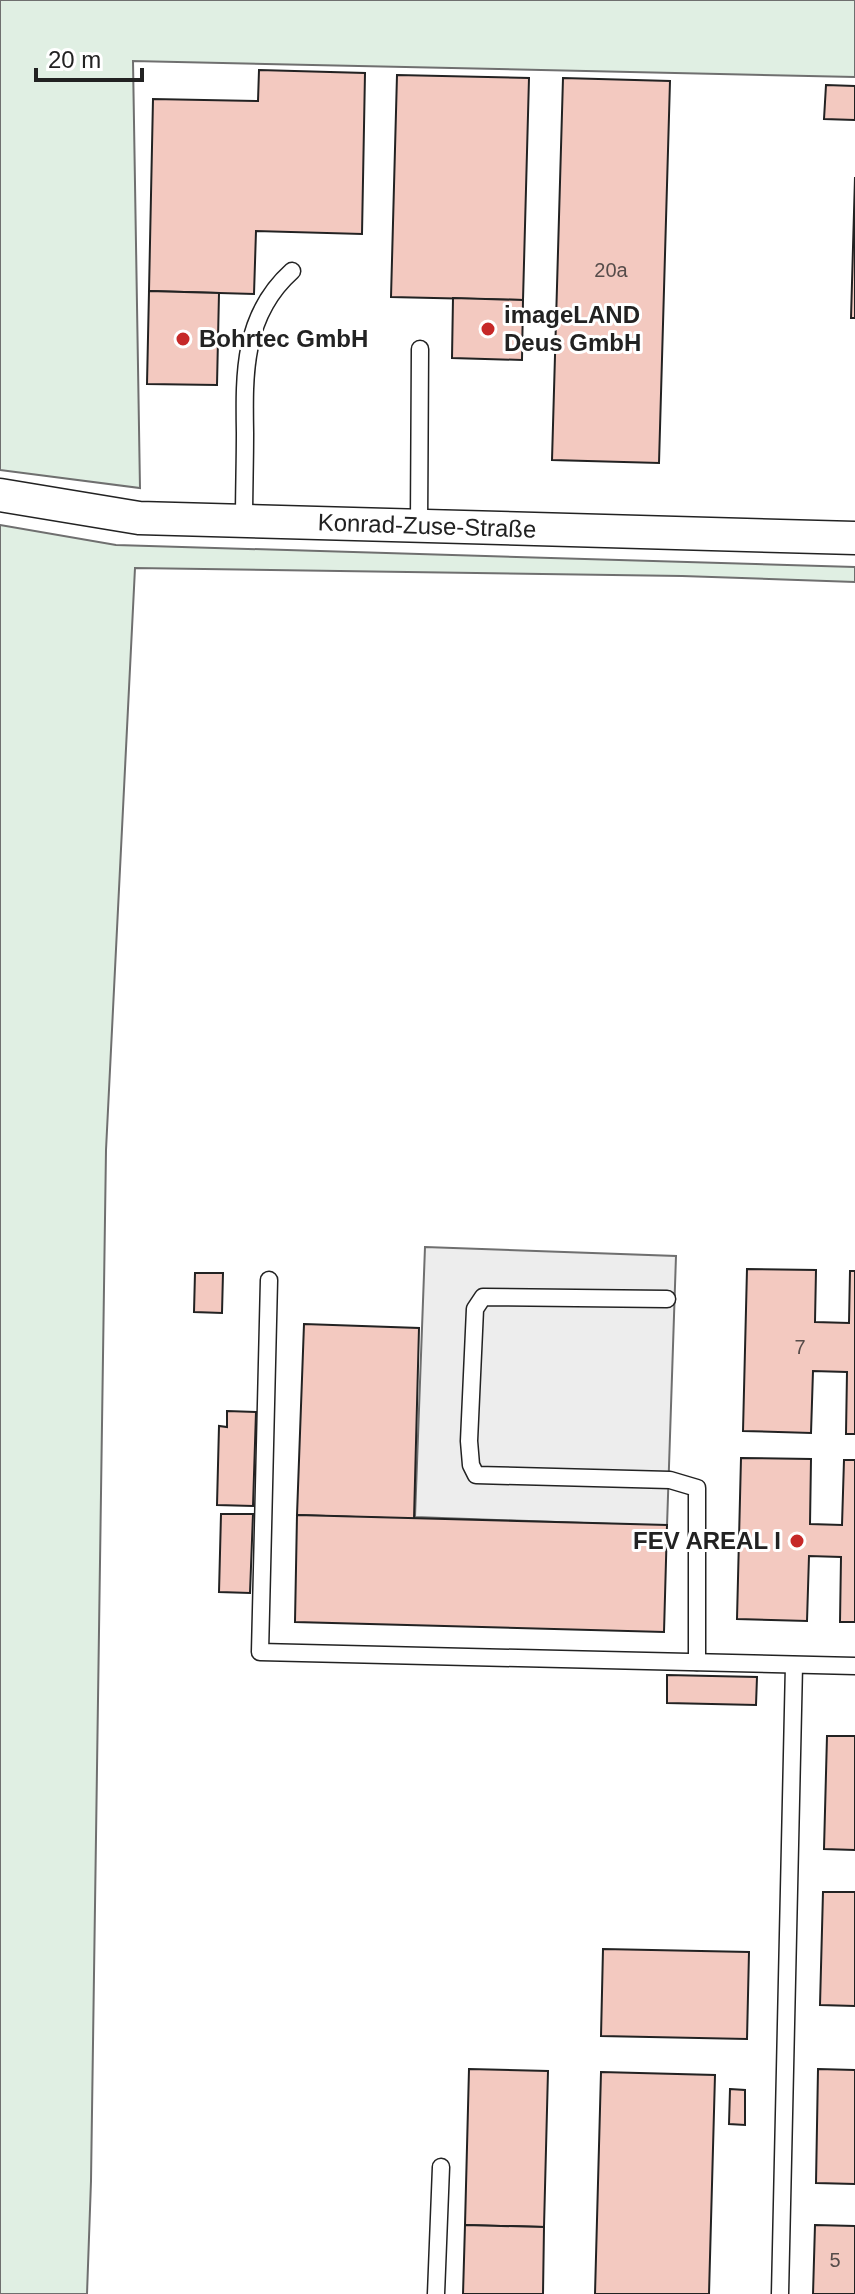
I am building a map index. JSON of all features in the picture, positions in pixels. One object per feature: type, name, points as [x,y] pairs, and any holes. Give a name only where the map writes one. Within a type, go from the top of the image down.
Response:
[{"type":"street","name":"Konrad-Zuse-Straße","points":[[0,495],[139,518],[855,538]]},
{"type":"lane","points":[[244,521],[244,375],[251,337],[263,307],[276,286],[292,271]]},
{"type":"lane","points":[[419,526],[420,349]]},
{"type":"lane","points":[[269,1280],[260,1652],[855,1666]]},
{"type":"lane","points":[[667,1299],[483,1297],[475,1309],[469,1441],[471,1465],[476,1475],[670,1480],[697,1488],[697,1662]]},
{"type":"lane","points":[[780,2294],[794,1665]]},
{"type":"lane","points":[[436,2294],[441,2167]]},
{"type":"green space","points":[[0,0],[855,0],[855,77],[133,61],[140,488],[0,470]]},
{"type":"green space","points":[[0,525],[116,545],[855,567],[855,582],[682,576],[135,568],[106,1150],[87,2294],[0,2294]]},
{"type":"shaded area","points":[[425,1247],[676,1256],[667,1526],[415,1517]]},
{"type":"building","points":[[259,70],[365,73],[362,234],[256,231],[254,294],[149,291],[153,99],[258,101]]},
{"type":"building","points":[[397,75],[529,78],[523,300],[391,297]]},
{"type":"building","points":[[563,78],[670,81],[659,463],[552,460]]},
{"type":"building","points":[[826,85],[855,86],[855,120],[824,119]]},
{"type":"building","points":[[855,177],[855,318],[851,318]]},
{"type":"building","name":"Bohrtec GmbH","points":[[149,291],[219,293],[217,385],[147,384]]},
{"type":"building","name":"imageLAND Deus GmbH","points":[[453,298],[523,300],[522,360],[452,358]]},
{"type":"building","points":[[747,1269],[816,1270],[815,1322],[849,1323],[850,1271],[855,1271],[855,1434],[846,1434],[847,1372],[813,1371],[811,1433],[743,1431]]},
{"type":"building","points":[[195,1273],[223,1273],[222,1313],[194,1312]]},
{"type":"building","points":[[304,1324],[419,1328],[414,1519],[297,1515]]},
{"type":"building","points":[[227,1411],[256,1412],[253,1506],[217,1505],[219,1426],[227,1427]]},
{"type":"building","name":"FEV AREAL I","points":[[741,1458],[811,1459],[810,1524],[842,1525],[844,1460],[855,1460],[855,1622],[840,1622],[841,1557],[809,1556],[807,1621],[737,1619]]},
{"type":"building","points":[[221,1514],[253,1514],[250,1593],[219,1592]]},
{"type":"building","points":[[297,1515],[667,1525],[664,1632],[295,1622]]},
{"type":"building","points":[[667,1675],[757,1677],[756,1705],[667,1703]]},
{"type":"building","points":[[827,1736],[855,1736],[855,1850],[824,1849]]},
{"type":"building","points":[[823,1892],[855,1892],[855,2006],[820,2005]]},
{"type":"building","points":[[603,1949],[749,1952],[747,2039],[601,2036]]},
{"type":"building","points":[[469,2069],[548,2071],[544,2227],[465,2225]]},
{"type":"building","points":[[818,2069],[855,2070],[855,2184],[816,2183]]},
{"type":"building","points":[[601,2072],[715,2075],[709,2294],[595,2294]]},
{"type":"building","points":[[730,2089],[745,2090],[745,2125],[729,2124]]},
{"type":"building","points":[[465,2225],[544,2227],[543,2294],[463,2294]]},
{"type":"building","points":[[815,2225],[855,2226],[855,2294],[813,2294]]},
{"type":"place","name":"imageLAND Deus GmbH","points":[[488,329]]},
{"type":"place","name":"Bohrtec GmbH","points":[[183,339]]},
{"type":"place","name":"FEV AREAL I","points":[[797,1541]]}]
